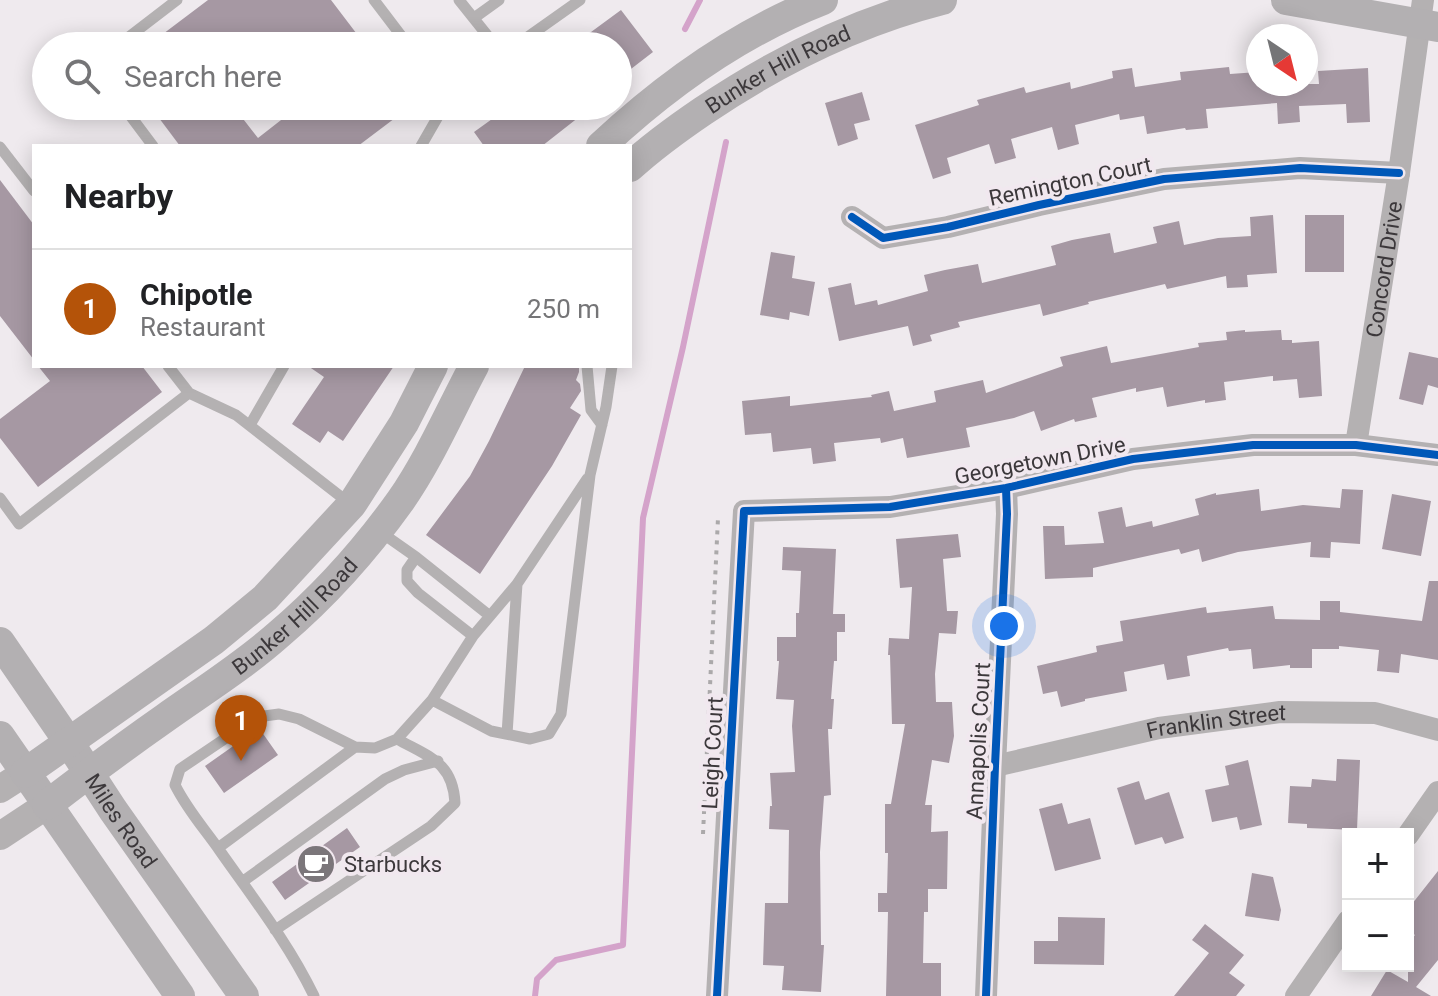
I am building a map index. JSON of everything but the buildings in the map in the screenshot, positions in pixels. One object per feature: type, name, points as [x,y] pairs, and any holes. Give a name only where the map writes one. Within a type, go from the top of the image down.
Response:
[{"type":"main road","name":"Bunker Hill Road","points":[[632,119],[653,100],[740,41],[823,0]]},
{"type":"main road","name":"Bunker Hill Road","points":[[632,165],[731,92],[814,45],[868,23],[942,0]]},
{"type":"main road","points":[[1286,0],[1427,17]]},
{"type":"main road","name":"Bunker Hill Road","points":[[603,144],[630,120]]},
{"type":"main road","name":"Bunker Hill Road","points":[[25,773],[214,640],[255,606],[352,504],[404,423],[432,368]]},
{"type":"main road","name":"Bunker Hill Road","points":[[47,805],[277,637],[314,602],[402,498],[473,368]]},
{"type":"main road","points":[[352,504],[378,530]]},
{"type":"main road","name":"Miles Road","points":[[0,642],[244,996]]},
{"type":"main road","points":[[0,736],[180,996]]},
{"type":"street","name":"Concord Drive","points":[[1356,445],[1417,44],[1427,17]]},
{"type":"street","name":"Remington Court","points":[[852,217],[883,238],[948,227],[1164,179],[1300,168],[1399,173]]},
{"type":"street","name":"Georgetown Drive","points":[[744,511],[890,507],[1006,488],[1133,459],[1238,446],[1356,445],[1438,455]]},
{"type":"street","name":"Annapolis Court","points":[[986,996],[1006,488]]},
{"type":"street","name":"Leigh Court","points":[[717,996],[744,511]]},
{"type":"street","name":"Franklin Street","points":[[995,766],[1159,728],[1280,712],[1375,713],[1438,730]]},
{"type":"street","points":[[0,789],[25,773]]},
{"type":"street","points":[[1413,828],[1438,792]]},
{"type":"street","points":[[0,836],[47,805]]},
{"type":"street","points":[[1296,996],[1342,930]]},
{"type":"lane","points":[[135,32],[177,0]]},
{"type":"lane","points":[[374,0],[398,32]]},
{"type":"lane","points":[[459,0],[482,32]]},
{"type":"lane","points":[[474,18],[499,0]]},
{"type":"lane","points":[[535,32],[580,0]]},
{"type":"lane","points":[[134,120],[152,144]]},
{"type":"lane","points":[[422,144],[436,120]]},
{"type":"lane","points":[[0,147],[32,188]]},
{"type":"lane","points":[[170,368],[189,393],[236,415],[352,504]]},
{"type":"lane","points":[[250,425],[283,368]]},
{"type":"lane","points":[[587,368],[591,410],[602,425]]},
{"type":"lane","points":[[432,700],[491,731],[530,739],[549,734],[561,714],[590,475],[612,368]]},
{"type":"lane","points":[[0,498],[19,524],[189,393]]},
{"type":"lane","points":[[314,996],[275,930],[185,806],[175,785],[180,769],[257,717],[279,714],[299,719],[355,747],[375,748],[397,739],[432,700],[473,636],[517,584],[590,475]]},
{"type":"lane","points":[[378,530],[490,616]]},
{"type":"lane","points":[[416,557],[407,570],[407,581],[473,636]]},
{"type":"lane","points":[[507,734],[517,584]]},
{"type":"lane","points":[[275,930],[431,826],[455,803],[454,785],[438,761],[397,739]]},
{"type":"lane","points":[[218,848],[355,747]]},
{"type":"lane","points":[[242,882],[385,779],[404,770],[438,761]]},
{"type":"path","points":[[703,837],[718,518]]},
{"type":"waterway","points":[[685,29],[700,0]]},
{"type":"waterway","points":[[535,996],[537,979],[556,960],[623,945],[643,518],[726,142]]},
{"type":"cycle path","points":[[852,217],[883,238],[948,227],[1164,179],[1300,168],[1399,173]]},
{"type":"cycle path","points":[[717,996],[744,511],[890,507],[1006,488],[1133,459],[1253,445],[1356,445],[1438,455]]},
{"type":"cycle path","points":[[986,996],[1006,488]]},
{"type":"place","name":"Chipotle","points":[[241,761]]},
{"type":"place","name":"Starbucks","points":[[316,864]]}]
